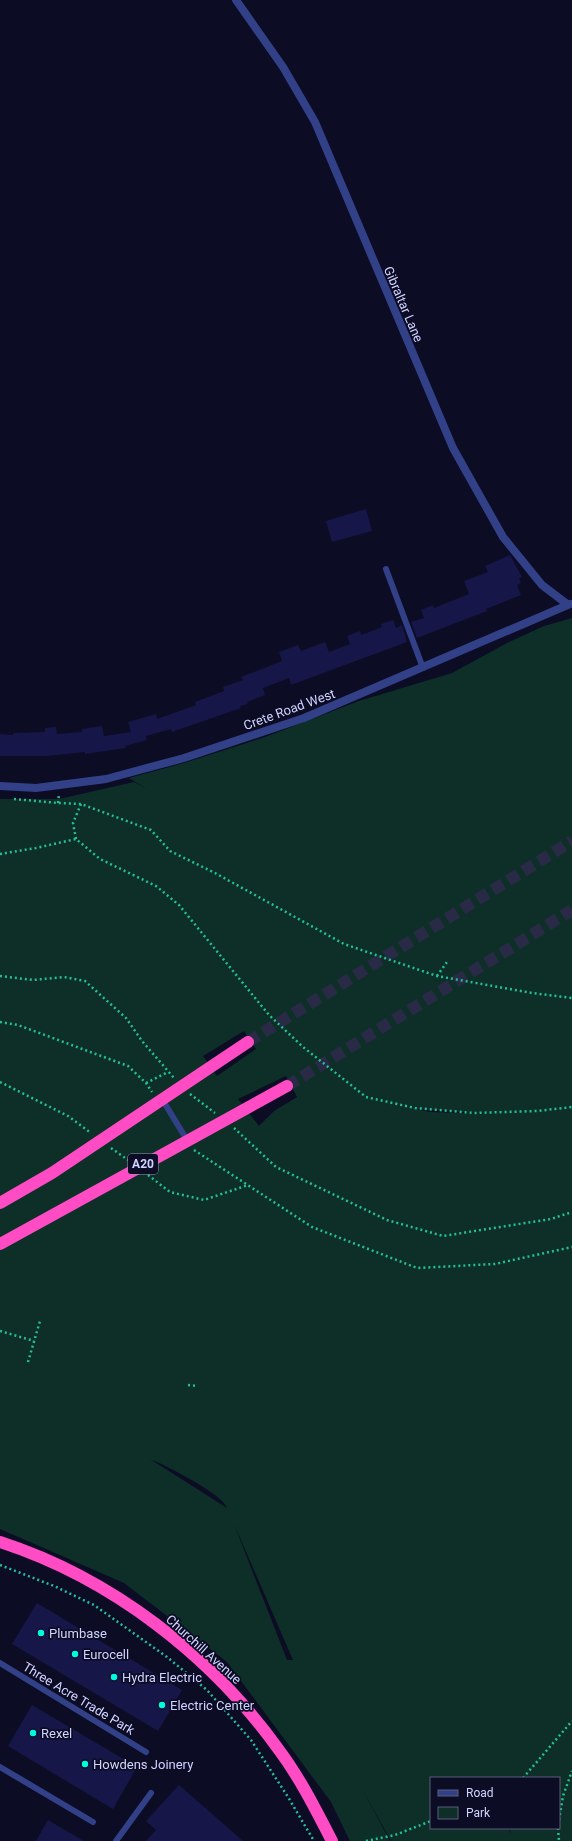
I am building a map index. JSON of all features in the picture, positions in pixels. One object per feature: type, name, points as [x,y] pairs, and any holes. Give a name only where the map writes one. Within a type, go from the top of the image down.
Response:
[{"type":"highway","points":[[0,1203],[52,1173],[158,1097],[248,1042]]},
{"type":"highway","name":"A20","points":[[0,1244],[189,1144],[287,1086]]},
{"type":"highway","name":"Churchill Avenue","points":[[0,1542],[50,1561],[104,1589],[165,1631],[194,1655],[221,1680],[252,1714],[280,1750],[303,1787],[332,1841]]},
{"type":"street","name":"Gibraltar Lane","points":[[236,0],[283,67],[315,122],[453,448],[503,538],[542,584],[569,604]]},
{"type":"street","name":"Crete Road West","points":[[0,786],[36,788],[106,779],[184,758],[304,718],[569,604]]},
{"type":"lane","points":[[386,569],[423,668]]},
{"type":"lane","points":[[158,1097],[189,1144]]},
{"type":"lane","name":"Three Acre Trade Park","points":[[0,1663],[146,1752]]},
{"type":"lane","points":[[0,1767],[93,1822]]},
{"type":"lane","points":[[116,1841],[151,1793]]},
{"type":"path","points":[[7,798],[81,804],[151,830],[170,851],[344,944],[437,976],[572,998]]},
{"type":"path","points":[[81,804],[73,823],[76,839],[100,859],[156,886],[179,904],[269,1015],[304,1047],[366,1097],[415,1108],[474,1113],[537,1111],[572,1107]]},
{"type":"path","points":[[0,854],[76,839]]},
{"type":"path","points":[[437,976],[447,962]]},
{"type":"path","points":[[0,976],[33,980],[64,977],[85,981],[126,1018],[178,1083]]},
{"type":"path","points":[[0,1022],[18,1025],[128,1066],[158,1097]]},
{"type":"path","points":[[146,1083],[168,1072]]},
{"type":"path","points":[[0,1082],[68,1116],[94,1135]]},
{"type":"path","points":[[189,1094],[217,1115]]},
{"type":"path","points":[[229,1123],[276,1167],[387,1220],[443,1236],[551,1219],[572,1212]]},
{"type":"path","points":[[106,1144],[132,1164]]},
{"type":"path","points":[[189,1144],[312,1227],[417,1268],[495,1264],[572,1247]]},
{"type":"path","points":[[145,1173],[170,1192],[204,1200],[248,1185]]},
{"type":"path","points":[[28,1362],[40,1321]]},
{"type":"path","points":[[0,1331],[34,1341]]},
{"type":"path","points":[[188,1385],[197,1386]]},
{"type":"path","points":[[0,1565],[54,1586],[94,1605],[167,1657],[208,1690],[251,1740],[288,1797],[314,1841]]},
{"type":"path","points":[[524,1777],[572,1721]]},
{"type":"path","points":[[560,1814],[563,1796],[572,1771]]},
{"type":"path","points":[[366,1841],[395,1835],[430,1821]]},
{"type":"path","points":[[558,1829],[559,1841]]},
{"type":"green space","points":[[572,618],[572,1841],[391,1841],[360,1785],[390,1841],[350,1841],[331,1802],[227,1662],[124,1583],[0,1529],[0,799],[59,799],[134,782],[147,789],[129,778],[184,763],[265,737],[359,701],[452,673],[507,643],[544,626]],"holes":[[[244,1031],[256,1049],[217,1076],[203,1056]],[[286,1076],[297,1097],[274,1111],[259,1126],[238,1099]],[[416,1109],[492,1114],[430,1112]],[[150,1459],[180,1473],[205,1488],[223,1502],[227,1508]],[[234,1524],[293,1660],[287,1660]]]},
{"type":"building","points":[[366,509],[372,531],[332,542],[326,521]]},
{"type":"building","points":[[510,555],[522,577],[519,578],[521,583],[517,585],[521,595],[486,609],[487,611],[417,638],[411,622],[424,618],[421,610],[433,605],[434,608],[469,594],[464,581],[488,572],[485,566]]},
{"type":"building","points":[[393,620],[396,628],[402,625],[407,642],[291,685],[289,678],[263,688],[265,695],[247,702],[248,704],[240,706],[241,708],[172,732],[171,729],[146,736],[147,740],[125,746],[126,748],[85,754],[85,752],[47,756],[0,756],[0,734],[13,735],[13,733],[45,732],[45,728],[56,727],[57,734],[82,732],[82,729],[102,726],[104,736],[131,732],[128,722],[156,714],[157,719],[196,705],[195,702],[224,691],[223,687],[243,680],[241,677],[282,661],[279,652],[298,645],[301,651],[325,642],[329,652],[350,644],[347,636],[360,631],[361,635],[382,627],[381,624]]},
{"type":"building","points":[[37,1603],[182,1690],[158,1731],[12,1644]]},
{"type":"building","name":"Howdens Joinery","points":[[32,1705],[137,1767],[113,1809],[8,1746]]},
{"type":"building","points":[[179,1785],[243,1841],[146,1841],[156,1830],[146,1821]]},
{"type":"building","points":[[48,1820],[84,1841],[36,1841]]},
{"type":"tunnel","points":[[248,1042],[572,841]]},
{"type":"tunnel","points":[[287,1086],[572,910]]},
{"type":"place","name":"Plumbase","points":[[41,1633]]},
{"type":"place","name":"Eurocell","points":[[75,1654]]},
{"type":"place","name":"Hydra Electric","points":[[114,1677]]},
{"type":"place","name":"Electric Center","points":[[162,1705]]},
{"type":"place","name":"Rexel","points":[[33,1733]]},
{"type":"place","name":"Howdens Joinery","points":[[85,1764]]}]
